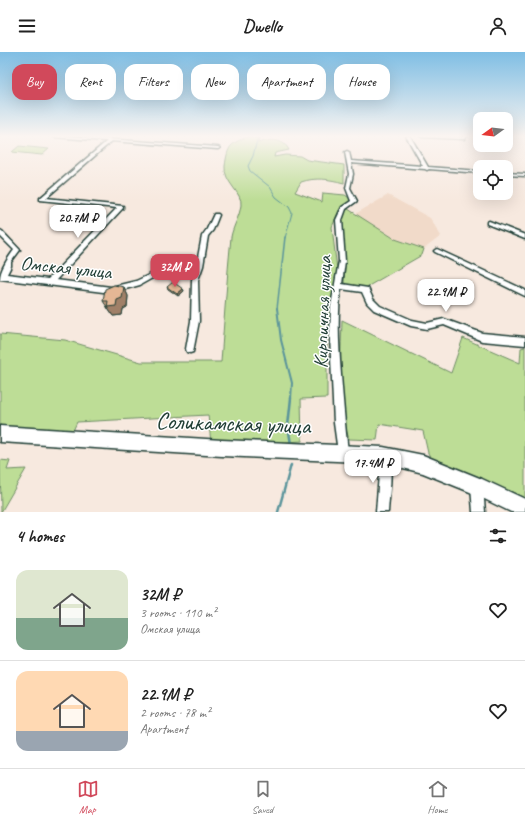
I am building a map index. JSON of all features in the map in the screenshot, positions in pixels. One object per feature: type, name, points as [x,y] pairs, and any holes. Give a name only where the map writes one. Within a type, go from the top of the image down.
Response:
[{"type":"main road","name":"Соликамская улица","points":[[0,434],[222,448],[343,452],[382,455],[423,464],[476,485],[525,509]]},
{"type":"street","points":[[49,283],[121,207],[42,199],[91,157]]},
{"type":"street","points":[[348,157],[349,162],[473,172]]},
{"type":"street","points":[[420,157],[426,169]]},
{"type":"street","name":"Кирпичная улица","points":[[343,452],[339,423],[334,336],[335,306],[342,261],[339,220],[344,208],[352,203],[354,198],[348,188],[351,174],[349,162]]},
{"type":"street","points":[[513,174],[525,175]]},
{"type":"street","points":[[190,349],[195,321],[195,280],[200,266],[205,236],[210,230],[216,215]]},
{"type":"street","points":[[488,223],[525,237]]},
{"type":"street","points":[[0,232],[17,250],[8,262],[8,266],[2,276]]},
{"type":"street","points":[[437,251],[525,293]]},
{"type":"street","name":"Омская улица","points":[[2,276],[111,290],[133,285],[155,274],[198,270]]},
{"type":"street","points":[[339,286],[366,290],[370,302],[377,308],[411,322],[427,326],[444,322],[482,336],[525,340]]},
{"type":"street","points":[[382,455],[385,474],[382,512]]},
{"type":"street","points":[[476,485],[479,512]]},
{"type":"shaded area","points":[[388,195],[430,218],[441,236],[424,249],[395,239],[355,214]]},
{"type":"green space","points":[[226,157],[303,157],[307,160],[344,165],[344,183],[333,180],[312,179],[301,182],[295,192],[322,202],[323,193],[345,195],[352,200],[339,210],[332,227],[337,270],[327,340],[327,398],[301,399],[302,441],[256,444],[211,443],[208,415],[77,422],[71,435],[0,429],[0,334],[65,340],[141,362],[221,362],[231,237],[241,205],[239,196],[227,177],[225,166]]},
{"type":"green space","points":[[348,209],[395,239],[424,249],[422,255],[365,288],[344,284],[345,265],[341,220],[343,213]]},
{"type":"green space","points":[[342,320],[451,373],[463,338],[520,363],[521,348],[525,347],[525,499],[434,464],[428,453],[423,431],[379,424],[377,440],[349,439],[342,410],[340,380]]},
{"type":"green space","points":[[0,460],[10,461],[7,470],[26,469],[1,512]]},
{"type":"building","points":[[173,282],[183,289],[177,294],[167,287]]},
{"type":"building","points":[[114,285],[124,287],[122,298],[117,300],[116,306],[107,307],[108,301],[103,301],[105,289]]},
{"type":"waterway","points":[[252,157],[248,166],[250,171],[270,187],[276,197],[289,207],[292,213],[285,238]]},
{"type":"waterway","points":[[277,308],[285,237]]},
{"type":"waterway","points":[[277,308],[281,340],[292,383],[291,399]]},
{"type":"waterway","points":[[291,398],[288,426],[291,444]]},
{"type":"waterway","points":[[278,512],[291,465]]}]
